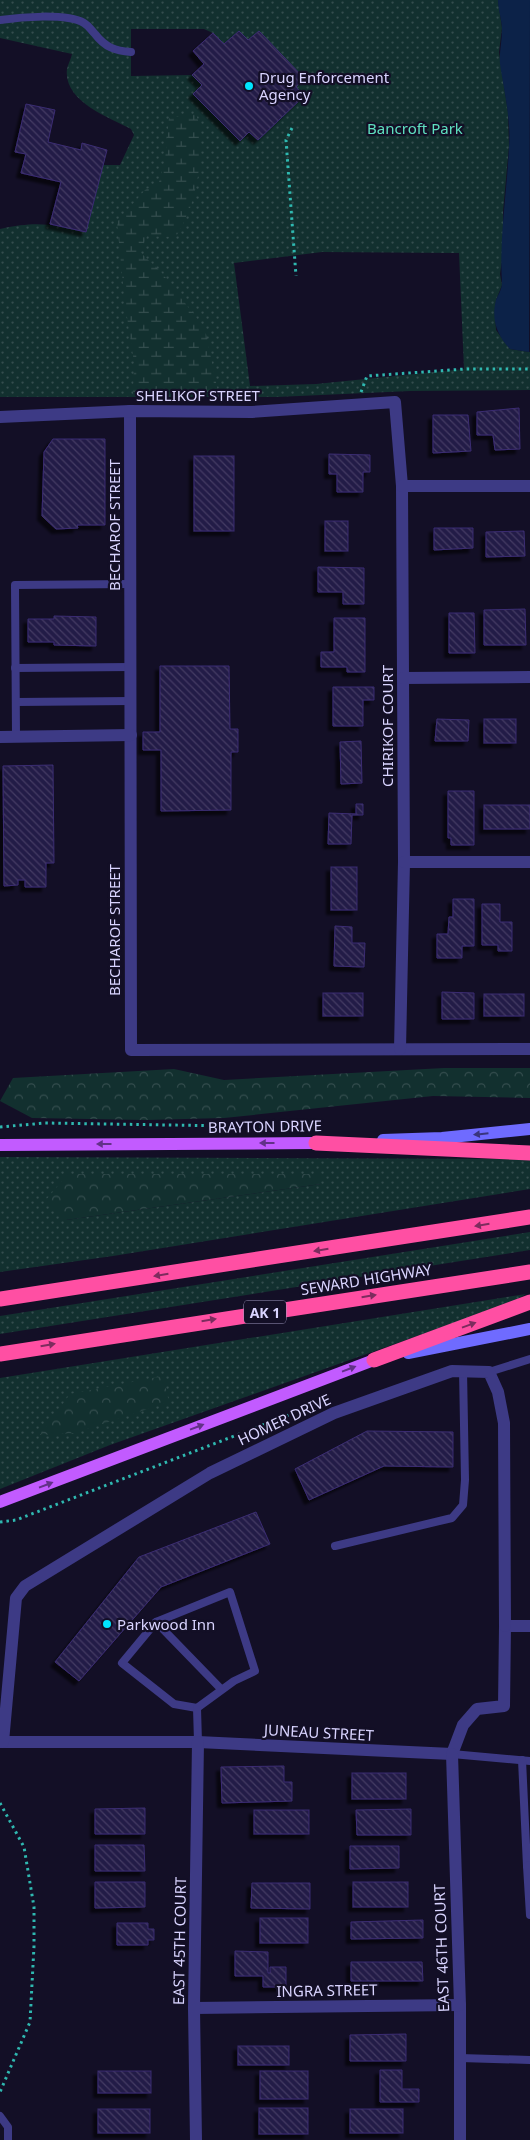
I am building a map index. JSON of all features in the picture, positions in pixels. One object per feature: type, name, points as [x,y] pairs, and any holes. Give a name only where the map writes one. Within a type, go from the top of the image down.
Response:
[{"type":"highway","points":[[316,1142],[530,1152]]},
{"type":"highway","points":[[0,1299],[530,1217]]},
{"type":"highway","name":"SEWARD HIGHWAY","points":[[0,1354],[530,1272]]},
{"type":"highway","points":[[374,1360],[530,1302]]},
{"type":"main road","name":"BRAYTON DRIVE","points":[[0,1145],[316,1142],[442,1138],[530,1129]]},
{"type":"main road","name":"HOMER DRIVE","points":[[0,1502],[374,1360],[530,1329]]},
{"type":"street","name":"SHELIKOF STREET","points":[[0,417],[130,411],[252,412],[396,402]]},
{"type":"street","name":"CHIRIKOF COURT","points":[[396,402],[402,486],[404,862],[400,1049]]},
{"type":"street","name":"BECHAROF STREET","points":[[130,411],[131,1050],[530,1049]]},
{"type":"street","points":[[402,486],[530,486]]},
{"type":"street","points":[[403,678],[530,678]]},
{"type":"street","points":[[0,737],[131,735]]},
{"type":"street","points":[[404,862],[530,862]]},
{"type":"street","name":"HOMER DRIVE","points":[[1,1742],[16,1598],[25,1586],[210,1473],[334,1413],[452,1371],[489,1372]]},
{"type":"street","points":[[452,1754],[463,1725],[478,1709],[504,1706],[504,1423],[498,1392],[489,1372]]},
{"type":"street","points":[[505,1626],[530,1626]]},
{"type":"street","name":"JUNEAU STREET","points":[[1,1742],[198,1742],[452,1754]]},
{"type":"street","name":"EAST 45TH COURT","points":[[196,2140],[194,2008],[198,1742]]},
{"type":"street","name":"EAST 46TH COURT","points":[[452,1754],[460,2005],[460,2140]]},
{"type":"street","name":"INGRA STREET","points":[[194,2008],[460,2005]]},
{"type":"lane","points":[[0,20],[41,18],[79,20],[87,24],[106,46],[115,50],[131,52]]},
{"type":"lane","points":[[16,736],[15,585],[131,584]]},
{"type":"lane","points":[[16,668],[131,667]]},
{"type":"lane","points":[[16,702],[131,701]]},
{"type":"lane","points":[[489,1372],[530,1359]]},
{"type":"lane","points":[[335,1546],[452,1518],[463,1505],[465,1480],[463,1370]]},
{"type":"lane","points":[[230,1592],[255,1671],[222,1690],[197,1708],[174,1704],[122,1663],[156,1622],[230,1592]]},
{"type":"lane","points":[[156,1622],[222,1690]]},
{"type":"lane","points":[[197,1708],[198,1742]]},
{"type":"lane","points":[[452,1754],[526,1760],[530,1915]]},
{"type":"lane","points":[[460,2058],[530,2060]]},
{"type":"lane","points":[[0,2116],[8,2127],[8,2140]]},
{"type":"path","points":[[292,128],[286,140],[296,276]]},
{"type":"path","points":[[357,405],[367,376],[481,368],[530,369]]},
{"type":"path","points":[[0,1127],[45,1123],[299,1128]]},
{"type":"path","points":[[0,1522],[16,1520],[292,1412],[329,1400]]},
{"type":"path","points":[[0,1803],[24,1848],[34,1906],[34,1946],[30,2022],[0,2092]]},
{"type":"green space","name":"Bancroft Park","points":[[0,0],[498,0],[502,28],[499,52],[508,112],[509,146],[503,212],[503,254],[500,274],[502,285],[496,300],[496,330],[510,349],[530,352],[530,390],[410,391],[277,397],[0,397],[0,229],[43,224],[86,232],[103,165],[120,165],[134,135],[131,129],[100,113],[79,99],[72,90],[68,80],[67,69],[72,54],[0,38]],"holes":[[[131,29],[204,29],[213,33],[224,44],[239,31],[248,40],[259,32],[304,78],[296,87],[304,96],[258,140],[249,132],[240,141],[193,94],[202,85],[192,75],[131,76]],[[322,252],[459,253],[464,369],[316,384],[250,386],[234,263]]]},
{"type":"green space","points":[[196,114],[201,136],[200,160],[197,183],[188,213],[176,237],[147,236],[140,252],[162,273],[205,329],[219,397],[133,397],[134,362],[125,304],[117,222],[145,190],[159,182],[165,161],[169,118]]},
{"type":"green space","points":[[444,1068],[530,1068],[530,1098],[433,1096],[224,1118],[146,1120],[32,1118],[0,1101],[13,1078],[174,1069],[224,1080]]},
{"type":"green space","points":[[0,1157],[530,1159],[530,1189],[113,1256],[0,1272]],"holes":[[[68,1174],[321,1174],[321,1184],[66,1220]]]},
{"type":"green space","points":[[68,1174],[321,1174],[321,1184],[66,1220],[45,1201]]},
{"type":"green space","points":[[530,1232],[530,1250],[0,1334],[0,1316]]},
{"type":"green space","points":[[526,1294],[513,1302],[110,1445],[0,1489],[0,1378]]},
{"type":"green space","points":[[163,1376],[169,1402],[75,1433],[40,1435],[70,1394]]},
{"type":"water","points":[[498,0],[530,0],[529,352],[510,349],[496,327],[494,314],[496,300],[502,285],[502,232],[509,136],[507,105],[500,64],[502,30]]},
{"type":"building","name":"Drug Enforcement Agency","points":[[239,31],[248,40],[259,31],[304,78],[296,87],[304,96],[258,140],[249,132],[240,141],[193,94],[202,85],[192,75],[204,64],[193,51],[213,33],[224,44]]},
{"type":"building","points":[[26,104],[55,110],[48,142],[81,150],[82,143],[107,150],[86,232],[50,224],[61,182],[21,173],[26,154],[15,152]]},
{"type":"building","points":[[519,408],[520,449],[495,450],[493,435],[477,435],[477,412]]},
{"type":"building","points":[[433,415],[468,415],[471,451],[433,453]]},
{"type":"building","points":[[53,439],[105,439],[105,525],[77,525],[78,528],[56,529],[42,516],[44,452]]},
{"type":"building","points":[[329,454],[370,455],[370,472],[363,472],[363,492],[337,492],[337,474],[329,474]]},
{"type":"building","points":[[194,456],[234,456],[234,531],[194,531]]},
{"type":"building","points":[[325,521],[348,521],[348,551],[325,551]]},
{"type":"building","points":[[434,528],[473,528],[473,548],[434,550]]},
{"type":"building","points":[[524,531],[525,556],[486,557],[486,532]]},
{"type":"building","points":[[318,567],[364,568],[364,604],[343,604],[343,592],[318,592]]},
{"type":"building","points":[[525,609],[526,645],[484,645],[484,610]]},
{"type":"building","points":[[449,613],[474,613],[475,653],[449,653]]},
{"type":"building","points":[[54,616],[96,617],[96,646],[54,645],[54,642],[28,642],[28,619],[54,619]]},
{"type":"building","points":[[334,618],[365,618],[365,672],[347,672],[347,667],[321,667],[321,652],[334,652]]},
{"type":"building","points":[[160,666],[229,666],[230,729],[238,729],[238,752],[231,752],[231,810],[161,811],[161,750],[143,750],[143,732],[160,732]]},
{"type":"building","points":[[333,687],[374,687],[374,700],[363,700],[363,726],[333,726]]},
{"type":"building","points":[[437,719],[469,720],[468,741],[435,741]]},
{"type":"building","points":[[484,719],[516,719],[516,743],[484,743]]},
{"type":"building","points":[[361,741],[362,783],[341,784],[340,742]]},
{"type":"building","points":[[53,765],[54,863],[46,863],[46,887],[25,887],[25,880],[18,880],[18,885],[4,886],[3,766]]},
{"type":"building","points":[[448,791],[474,791],[474,845],[451,845],[451,838],[448,838]]},
{"type":"building","points":[[356,804],[363,804],[363,815],[352,815],[351,844],[328,844],[329,813],[356,814]]},
{"type":"building","points":[[484,805],[530,805],[530,829],[484,829]]},
{"type":"building","points":[[331,867],[357,867],[357,910],[331,910]]},
{"type":"building","points":[[453,899],[474,899],[474,946],[462,946],[462,958],[437,958],[437,934],[448,934],[449,917],[453,917]]},
{"type":"building","points":[[482,904],[500,904],[500,922],[512,922],[512,951],[498,951],[498,945],[482,945]]},
{"type":"building","points":[[335,926],[352,927],[352,943],[365,943],[364,967],[334,966]]},
{"type":"building","points":[[442,992],[474,993],[474,1019],[442,1019]]},
{"type":"building","points":[[323,993],[363,993],[363,1016],[323,1016]]},
{"type":"building","points":[[484,994],[524,994],[524,1016],[484,1016]]},
{"type":"building","points":[[367,1431],[453,1432],[453,1467],[384,1466],[309,1500],[295,1469]]},
{"type":"building","name":"Parkwood Inn","points":[[256,1512],[270,1544],[161,1587],[79,1681],[55,1662],[139,1557]]},
{"type":"building","points":[[284,1766],[284,1782],[292,1782],[292,1801],[222,1803],[221,1767]]},
{"type":"building","points":[[352,1773],[406,1773],[406,1799],[352,1799]]},
{"type":"building","points":[[145,1808],[145,1834],[95,1834],[95,1809]]},
{"type":"building","points":[[411,1809],[411,1835],[357,1835],[356,1810]]},
{"type":"building","points":[[254,1810],[309,1810],[309,1834],[254,1834]]},
{"type":"building","points":[[95,1845],[144,1845],[145,1871],[95,1871]]},
{"type":"building","points":[[350,1846],[399,1846],[399,1868],[350,1869]]},
{"type":"building","points":[[95,1882],[145,1882],[145,1907],[95,1908]]},
{"type":"building","points":[[353,1882],[408,1882],[408,1907],[353,1907]]},
{"type":"building","points":[[252,1883],[310,1883],[310,1909],[251,1908]]},
{"type":"building","points":[[260,1918],[308,1918],[308,1943],[260,1943]]},
{"type":"building","points":[[423,1920],[423,1938],[351,1939],[351,1922]]},
{"type":"building","points":[[117,1923],[148,1923],[148,1929],[154,1929],[154,1940],[148,1940],[148,1945],[117,1945]]},
{"type":"building","points":[[235,1951],[268,1952],[268,1973],[270,1973],[270,1967],[286,1967],[286,1987],[263,1987],[263,1976],[235,1976]]},
{"type":"building","points":[[351,1962],[422,1962],[423,1981],[351,1981]]},
{"type":"building","points":[[406,2034],[406,2061],[350,2061],[350,2035]]},
{"type":"building","points":[[238,2046],[289,2046],[289,2065],[238,2065]]},
{"type":"building","points":[[380,2070],[402,2070],[402,2089],[419,2089],[419,2102],[380,2102]]},
{"type":"building","points":[[98,2071],[151,2071],[151,2093],[98,2093]]},
{"type":"building","points":[[260,2071],[308,2071],[308,2099],[260,2099]]},
{"type":"building","points":[[259,2108],[308,2108],[308,2134],[259,2134]]},
{"type":"building","points":[[98,2109],[150,2109],[150,2133],[98,2133]]},
{"type":"building","points":[[350,2109],[403,2109],[403,2133],[350,2133]]},
{"type":"place","name":"Drug Enforcement Agency","points":[[249,86]]},
{"type":"place","name":"Parkwood Inn","points":[[107,1624]]}]
